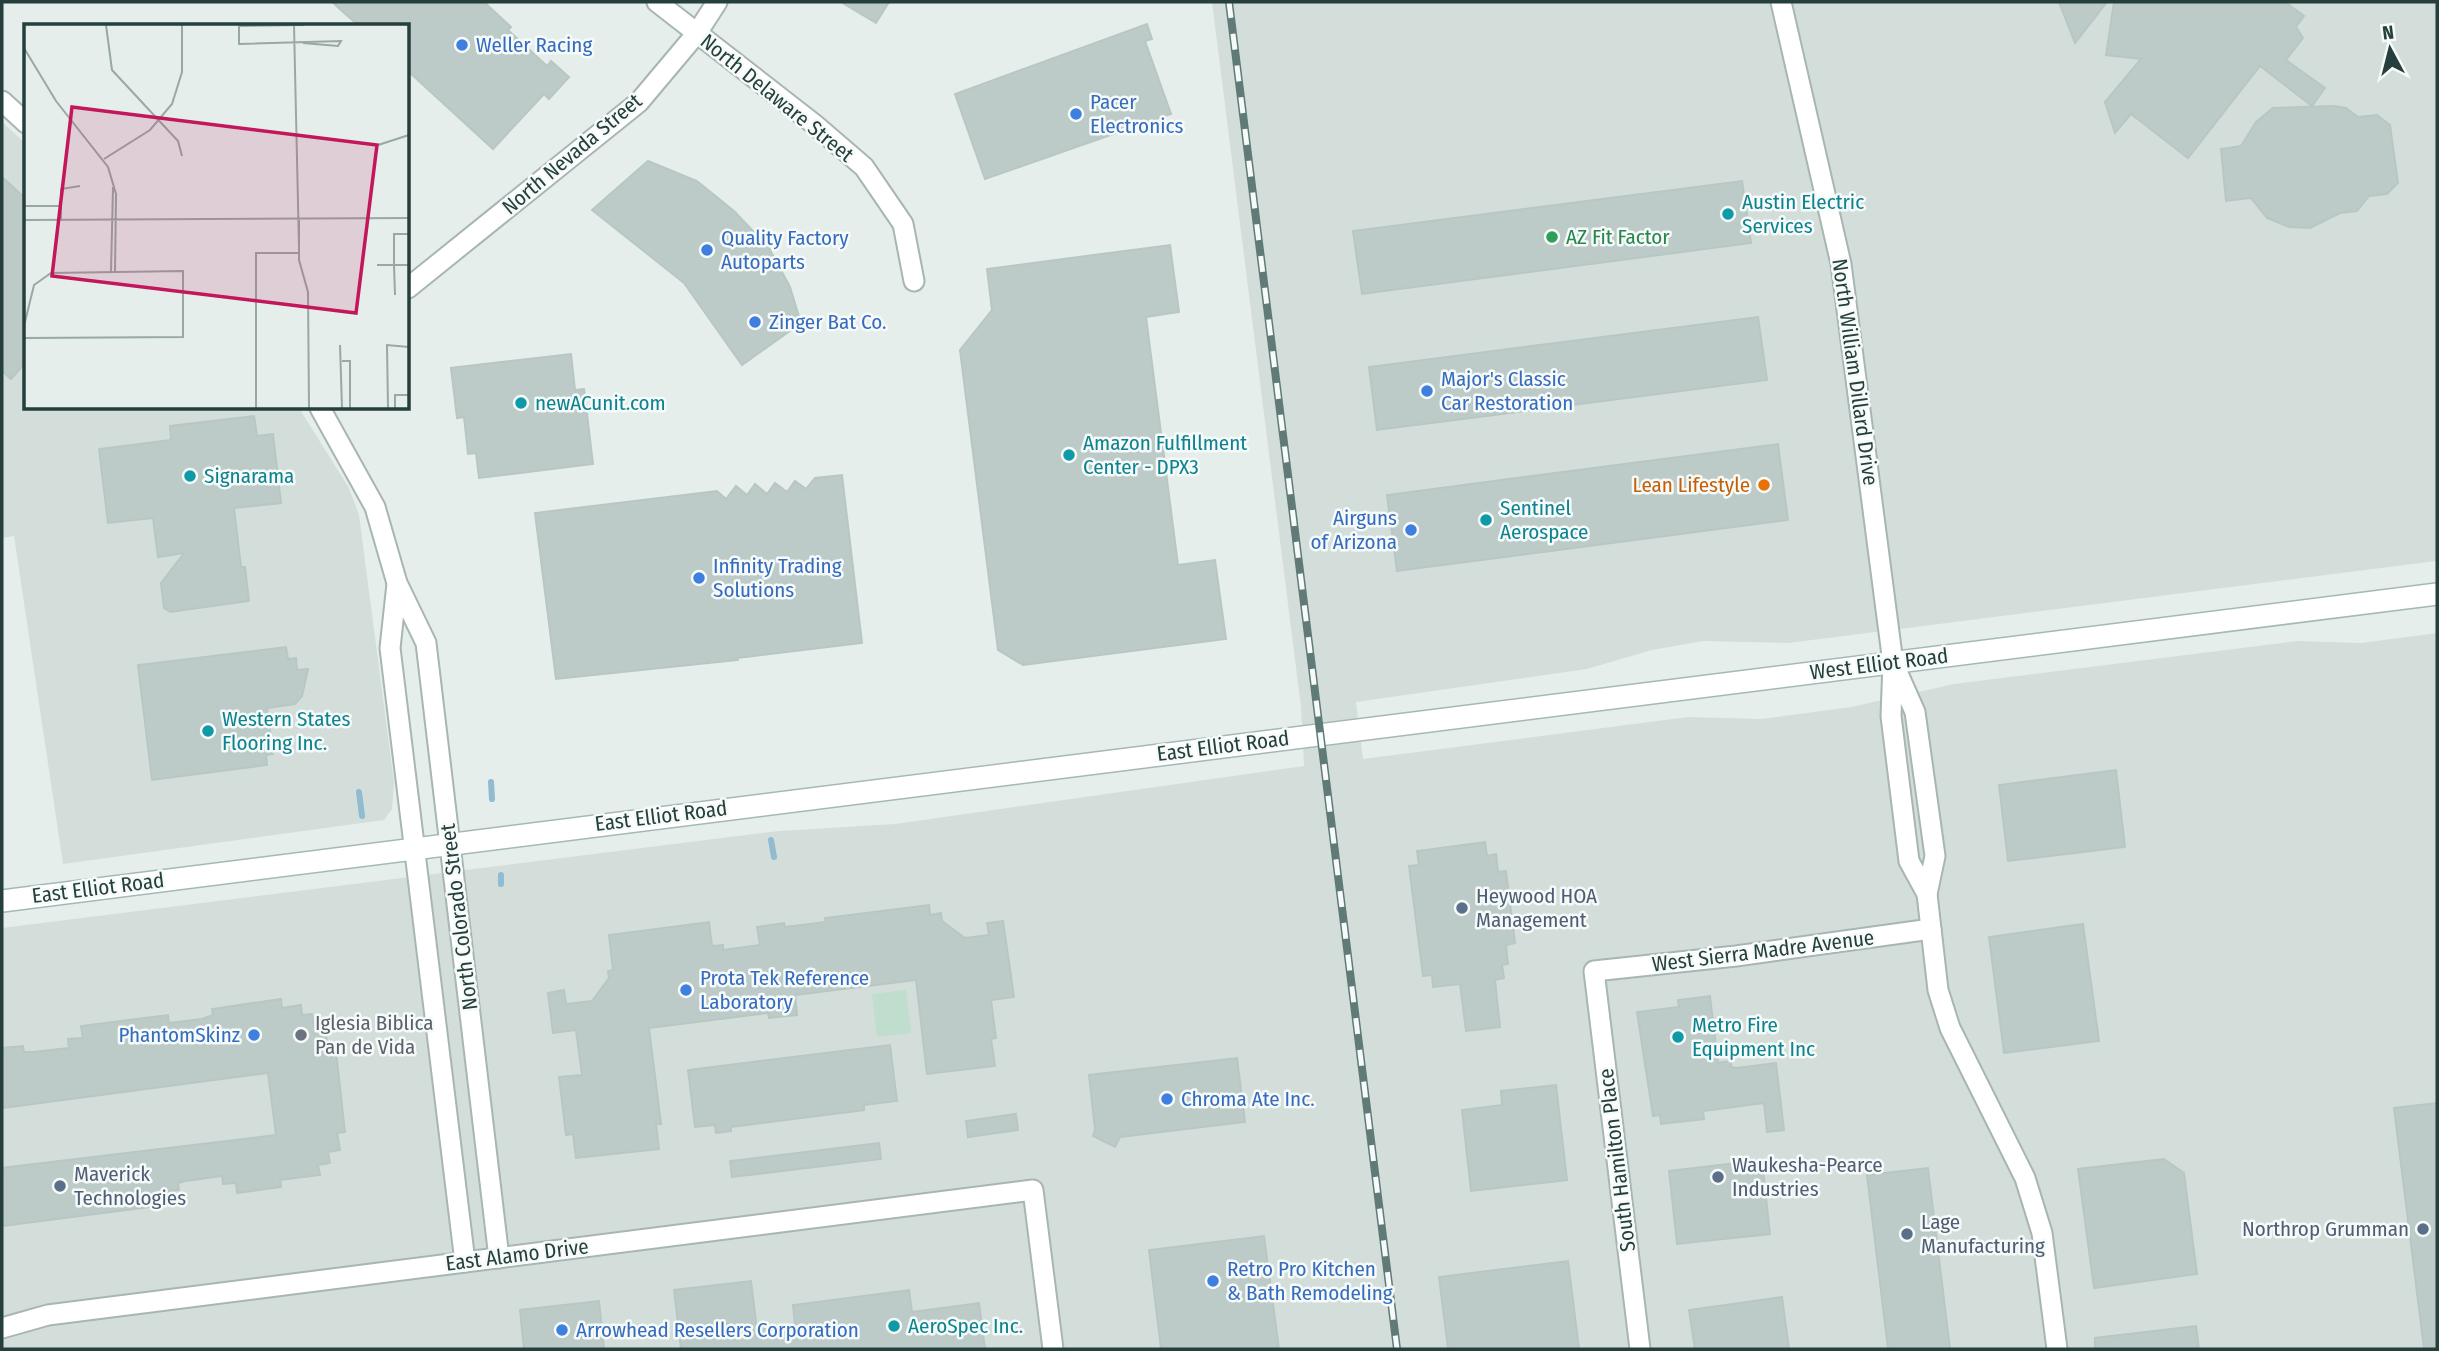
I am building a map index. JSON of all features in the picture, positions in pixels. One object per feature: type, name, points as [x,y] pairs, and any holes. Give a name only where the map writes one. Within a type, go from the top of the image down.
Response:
[{"type":"main road","name":"West Elliot Road","points":[[1320,734],[2437,594]]},
{"type":"main road","name":"East Elliot Road","points":[[2,901],[1320,734]]},
{"type":"street","name":"North Delaware Street","points":[[657,2],[863,167],[903,224],[914,281]]},
{"type":"street","name":"North Nevada Street","points":[[410,286],[639,102],[697,33],[717,2]]},
{"type":"street","name":"North William Dillard Drive","points":[[1781,2],[1841,264],[1893,663]]},
{"type":"street","points":[[2,101],[24,121]]},
{"type":"street","name":"North Colorado Street","points":[[321,410],[375,507],[397,583],[426,643],[499,1258]]},
{"type":"street","name":"North Colorado Street","points":[[397,583],[390,648],[465,1262]]},
{"type":"street","points":[[1893,663],[1891,716],[1909,861],[1927,894]]},
{"type":"street","points":[[1893,663],[1915,712],[1935,856],[1927,894],[1938,990],[1950,1028],[2025,1178],[2042,1233],[2057,1349]]},
{"type":"street","name":"West Sierra Madre Avenue","points":[[1594,971],[1736,956],[1931,929]]},
{"type":"street","name":"South Hamilton Place","points":[[1594,971],[1640,1349]]},
{"type":"street","name":"East Alamo Drive","points":[[2,1328],[48,1315],[1033,1190],[1053,1349]]},
{"type":"shaded area","points":[[1212,2],[2437,2],[2437,561],[1788,643],[1703,641],[1652,650],[1587,669],[1356,702],[1363,759],[1688,717],[1761,719],[1851,707],[1954,684],[2297,641],[2361,643],[2437,633],[2437,1349],[2,1349],[2,928],[779,831],[895,824],[1304,766],[1301,707]]},
{"type":"shaded area","points":[[2,122],[24,142],[24,410],[300,410],[349,488],[359,515],[394,782],[392,809],[384,820],[63,864],[14,536],[2,538]]},
{"type":"green space","points":[[906,990],[911,1033],[877,1037],[872,994]]},
{"type":"building","points":[[332,2],[484,2],[511,27],[508,30],[547,66],[551,61],[569,77],[549,99],[544,94],[493,149],[410,73],[410,24],[357,24]]},
{"type":"building","points":[[841,2],[889,2],[876,23]]},
{"type":"building","points":[[2059,2],[2107,2],[2075,43]]},
{"type":"building","points":[[2114,2],[2285,2],[2304,16],[2296,27],[2303,38],[2286,60],[2325,88],[2312,106],[2260,66],[2188,158],[2131,114],[2115,133],[2105,102],[2141,59],[2106,55]]},
{"type":"building","points":[[1147,24],[1152,39],[1145,41],[1171,114],[985,179],[955,94]]},
{"type":"building","points":[[2273,108],[2346,108],[2358,117],[2377,115],[2390,125],[2398,183],[2387,194],[2369,196],[2357,211],[2340,213],[2310,228],[2289,227],[2267,218],[2251,198],[2226,201],[2221,149],[2241,146],[2256,122]]},
{"type":"building","points":[[648,161],[697,181],[734,211],[769,248],[790,287],[801,323],[742,365],[684,283],[592,210]]},
{"type":"building","points":[[2,177],[24,197],[24,364],[11,379],[2,371]]},
{"type":"building","points":[[1742,181],[1751,243],[1362,294],[1353,231]]},
{"type":"building","name":"Amazon Fulfillment Center - DPX3","points":[[1170,245],[1179,312],[1146,317],[1178,565],[1215,560],[1226,639],[1023,665],[998,650],[960,350],[992,310],[987,269]]},
{"type":"building","points":[[1758,317],[1767,380],[1377,430],[1369,367]]},
{"type":"building","name":"newACunit.com","points":[[571,354],[575,390],[584,389],[593,464],[479,478],[476,453],[468,454],[464,417],[457,418],[451,368]]},
{"type":"building","name":"Signarama","points":[[254,416],[257,436],[273,434],[281,503],[234,508],[241,567],[245,567],[249,601],[170,612],[164,608],[161,583],[184,553],[158,557],[153,518],[108,523],[99,449],[171,440],[170,426]]},
{"type":"building","points":[[1778,444],[1788,520],[1397,571],[1387,495]]},
{"type":"building","name":"Infinity Trading Solutions","points":[[842,475],[862,643],[737,658],[738,660],[556,679],[535,513],[717,491],[726,499],[736,486],[747,495],[755,484],[767,494],[775,483],[787,492],[795,481],[806,489],[815,478]]},
{"type":"building","name":"Western States Flooring Inc.","points":[[286,647],[288,659],[296,658],[297,670],[308,669],[302,696],[295,704],[267,708],[273,754],[266,755],[267,765],[152,780],[138,665]]},
{"type":"building","points":[[2116,770],[2125,847],[2008,861],[1999,785]]},
{"type":"building","name":"Heywood HOA Management","points":[[1485,842],[1487,856],[1496,854],[1498,872],[1506,871],[1515,943],[1506,945],[1508,964],[1502,965],[1504,978],[1495,980],[1500,1027],[1466,1031],[1460,984],[1433,987],[1432,975],[1423,976],[1409,866],[1419,865],[1417,851]]},
{"type":"building","points":[[929,905],[930,915],[941,913],[942,921],[965,938],[989,935],[987,923],[1003,921],[1014,997],[991,1000],[996,1038],[991,1039],[995,1066],[927,1074],[916,980],[795,995],[797,1015],[769,1018],[768,1013],[649,1028],[661,1124],[656,1124],[659,1149],[576,1158],[573,1134],[566,1135],[559,1077],[582,1075],[576,1030],[553,1033],[548,993],[564,990],[566,1004],[592,1001],[609,978],[608,971],[613,970],[609,935],[709,922],[712,946],[723,945],[723,950],[760,945],[757,927],[826,922],[825,918]]},
{"type":"building","points":[[2083,924],[2099,1041],[2004,1053],[1989,937]]},
{"type":"building","name":"Metro Fire Equipment Inc","points":[[1710,996],[1718,1063],[1731,1061],[1731,1067],[1736,1068],[1776,1063],[1784,1130],[1767,1132],[1764,1103],[1703,1111],[1704,1119],[1661,1124],[1660,1115],[1653,1116],[1637,1012],[1679,1007],[1678,1000]]},
{"type":"building","points":[[281,999],[282,1008],[301,1005],[302,1015],[312,1014],[314,1027],[325,1025],[327,1044],[335,1043],[345,1132],[337,1133],[340,1150],[328,1152],[330,1163],[318,1165],[320,1175],[280,1180],[281,1187],[237,1193],[236,1183],[223,1184],[222,1176],[186,1181],[178,1183],[179,1190],[164,1192],[166,1205],[2,1226],[2,1168],[276,1135],[268,1073],[2,1108],[2,1048],[23,1046],[24,1052],[33,1052],[69,1048],[68,1039],[83,1038],[81,1026],[168,1015],[169,1023],[202,1019],[213,1015],[212,1009]]},
{"type":"building","points":[[890,1045],[897,1101],[864,1105],[864,1110],[731,1127],[731,1131],[716,1133],[715,1125],[695,1127],[688,1070]]},
{"type":"building","name":"Chroma Ate Inc.","points":[[1237,1058],[1245,1122],[1120,1137],[1115,1147],[1093,1136],[1095,1130],[1089,1075]]},
{"type":"building","points":[[1556,1085],[1567,1180],[1471,1191],[1462,1110],[1502,1105],[1501,1091]]},
{"type":"building","name":"Northrop Grumman","points":[[2437,1103],[2437,1349],[2424,1349],[2394,1108]]},
{"type":"building","points":[[1016,1114],[1018,1130],[968,1137],[966,1121]]},
{"type":"building","points":[[879,1143],[881,1159],[732,1177],[730,1161]]},
{"type":"building","points":[[2164,1159],[2184,1173],[2197,1274],[2094,1288],[2078,1169]]},
{"type":"building","points":[[1762,1160],[1770,1234],[1677,1244],[1669,1171]]},
{"type":"building","points":[[1928,1168],[1950,1349],[1888,1349],[1867,1175]]},
{"type":"building","points":[[1264,1236],[1279,1349],[1161,1349],[1149,1250]]},
{"type":"building","points":[[1568,1261],[1579,1349],[1448,1349],[1439,1277]]},
{"type":"building","points":[[751,1281],[757,1330],[795,1325],[793,1305],[909,1290],[912,1312],[979,1303],[985,1349],[681,1349],[674,1290]]},
{"type":"building","points":[[1782,1297],[1789,1349],[1695,1349],[1689,1310]]},
{"type":"building","name":"Arrowhead Resellers Corporation","points":[[599,1301],[604,1349],[524,1349],[520,1310]]},
{"type":"building","points":[[2196,1326],[2199,1349],[2095,1349],[2095,1338]]},
{"type":"waterway","points":[[491,782],[492,799]]},
{"type":"waterway","points":[[359,792],[362,816]]},
{"type":"waterway","points":[[771,840],[774,857]]},
{"type":"waterway","points":[[501,875],[501,884]]},
{"type":"railway","points":[[1229,2],[1397,1349]]},
{"type":"place","name":"Weller Racing","points":[[462,45]]},
{"type":"place","name":"Pacer Electronics","points":[[1076,114]]},
{"type":"place","name":"Austin Electric Services","points":[[1728,214]]},
{"type":"place","name":"AZ Fit Factor","points":[[1552,237]]},
{"type":"place","name":"Quality Factory Autoparts","points":[[707,250]]},
{"type":"place","name":"Zinger Bat Co.","points":[[755,322]]},
{"type":"place","name":"Major's Classic Car Restoration","points":[[1427,391]]},
{"type":"place","name":"newACunit.com","points":[[521,403]]},
{"type":"place","name":"Amazon Fulfillment Center - DPX3","points":[[1069,455]]},
{"type":"place","name":"Signarama","points":[[190,476]]},
{"type":"place","name":"Lean Lifestyle","points":[[1764,485]]},
{"type":"place","name":"Sentinel Aerospace","points":[[1486,520]]},
{"type":"place","name":"Airguns of Arizona","points":[[1411,530]]},
{"type":"place","name":"Infinity Trading Solutions","points":[[699,578]]},
{"type":"place","name":"Western States Flooring Inc.","points":[[208,731]]},
{"type":"place","name":"Heywood HOA Management","points":[[1462,908]]},
{"type":"place","name":"Prota Tek Reference Laboratory","points":[[686,990]]},
{"type":"place","name":"PhantomSkinz","points":[[254,1035]]},
{"type":"place","name":"Iglesia Biblica Pan de Vida","points":[[301,1035]]},
{"type":"place","name":"Metro Fire Equipment Inc","points":[[1678,1037]]},
{"type":"place","name":"Chroma Ate Inc.","points":[[1167,1099]]},
{"type":"place","name":"Waukesha-Pearce Industries","points":[[1718,1177]]},
{"type":"place","name":"Maverick Technologies","points":[[60,1186]]},
{"type":"place","name":"Northrop Grumman","points":[[2423,1229]]},
{"type":"place","name":"Lage Manufacturing","points":[[1907,1234]]},
{"type":"place","name":"Retro Pro Kitchen & Bath Remodeling","points":[[1213,1281]]},
{"type":"place","name":"AeroSpec Inc.","points":[[894,1326]]},
{"type":"place","name":"Arrowhead Resellers Corporation","points":[[562,1330]]}]
